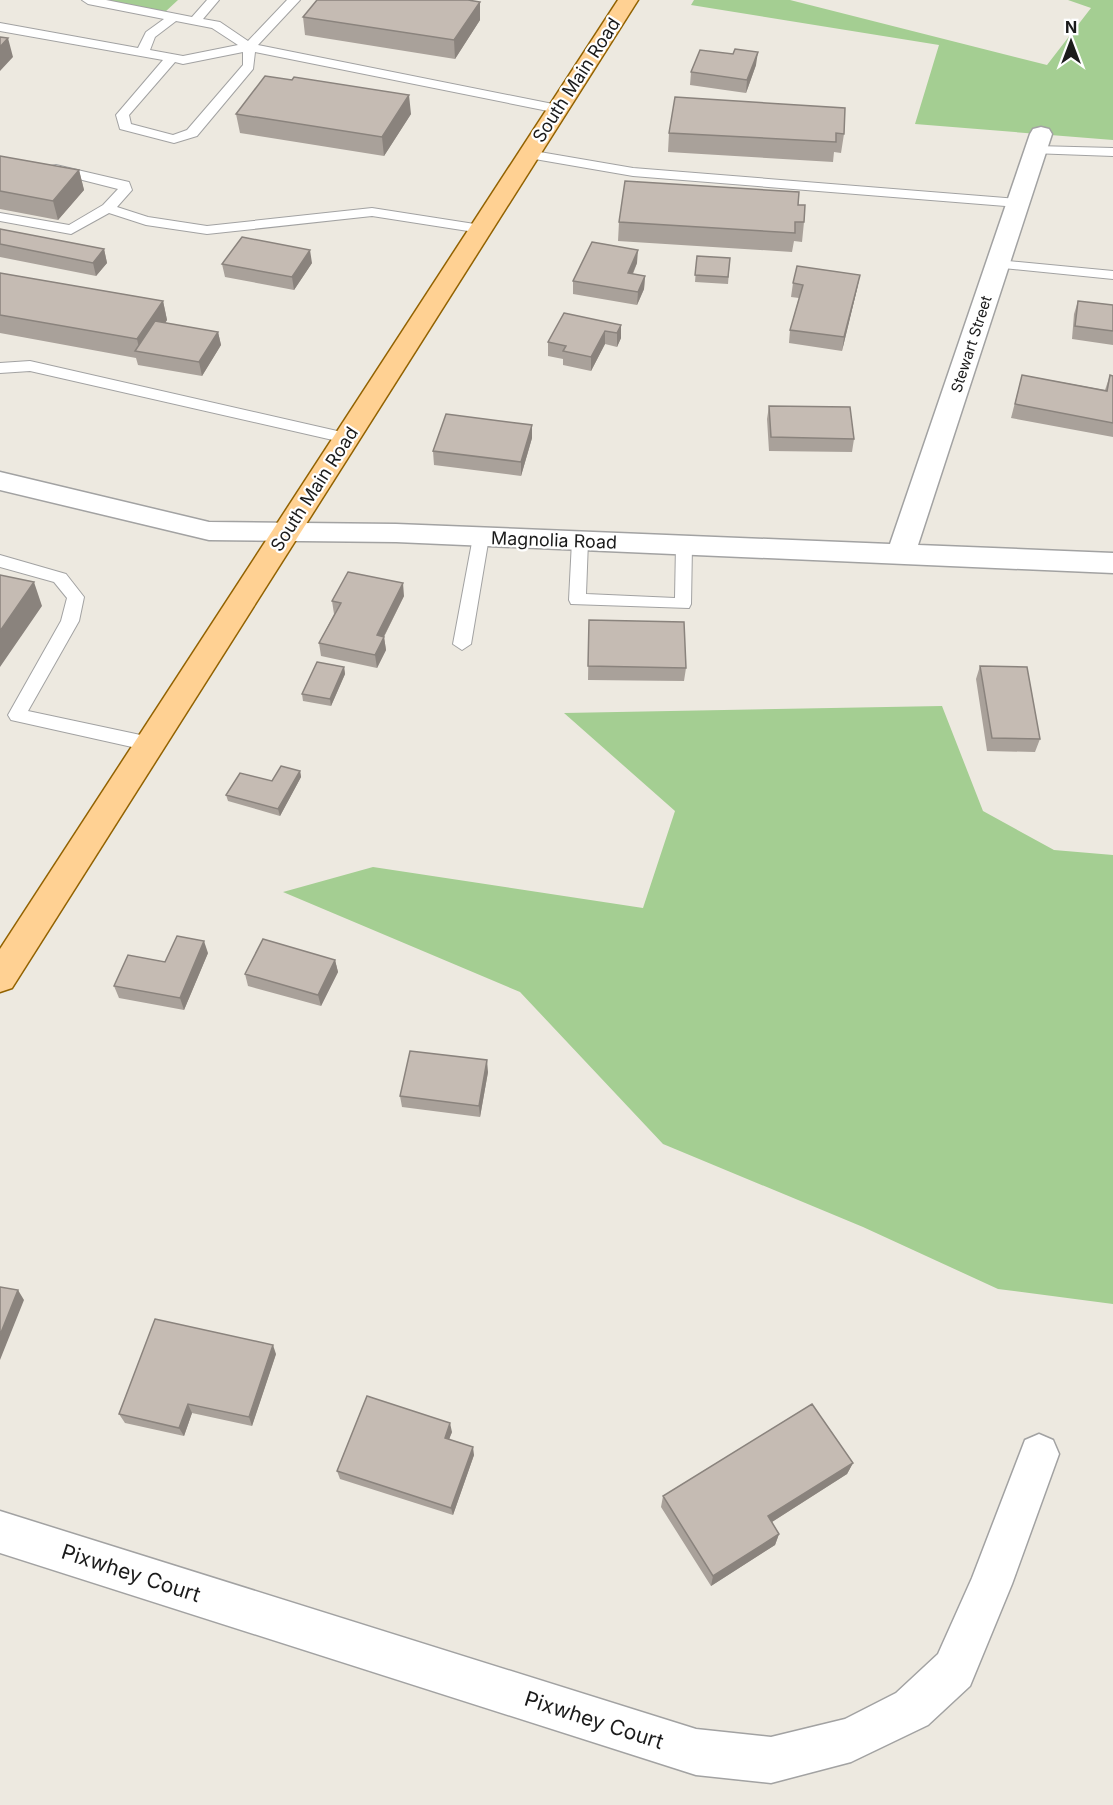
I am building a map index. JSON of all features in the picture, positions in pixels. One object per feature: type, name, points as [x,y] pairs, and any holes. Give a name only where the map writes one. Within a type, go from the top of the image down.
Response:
[{"type":"main road","name":"South Main Road","points":[[0,978],[628,0]]},
{"type":"street","name":"Stewart Street","points":[[901,554],[1039,142]]},
{"type":"street","name":"Magnolia Road","points":[[0,481],[193,528],[285,533],[481,537],[1113,563]]},
{"type":"street","name":"Pixwhey Court","points":[[0,1532],[696,1752],[771,1760],[851,1740],[912,1709],[954,1670],[991,1584],[1039,1454]]},
{"type":"lane","points":[[88,0],[174,17],[196,19],[216,25],[249,47],[558,109]]},
{"type":"lane","points":[[196,19],[213,0]]},
{"type":"lane","points":[[0,27],[183,60],[204,58],[249,47],[294,0]]},
{"type":"lane","points":[[143,52],[150,35],[174,17]]},
{"type":"lane","points":[[172,58],[122,115],[124,126],[174,139],[192,133],[249,66],[249,47]]},
{"type":"lane","points":[[1039,142],[1113,152]]},
{"type":"lane","points":[[528,154],[633,172],[1018,203]]},
{"type":"lane","points":[[0,217],[71,230],[108,208],[124,190],[123,185],[45,167]]},
{"type":"lane","points":[[108,208],[146,221],[207,230],[372,212],[481,229]]},
{"type":"lane","points":[[998,264],[1113,275]]},
{"type":"lane","points":[[0,368],[30,366],[346,438]]},
{"type":"lane","points":[[462,644],[481,537]]},
{"type":"lane","points":[[580,541],[576,600],[648,603],[683,604],[684,545]]},
{"type":"lane","points":[[0,561],[60,578],[76,597],[70,621],[9,715],[150,744]]},
{"type":"green space","points":[[98,0],[178,0],[165,12]]},
{"type":"green space","points":[[694,0],[790,0],[1047,65],[1091,8],[1068,0],[1113,0],[1113,140],[915,124],[939,45],[691,5]]},
{"type":"green space","points":[[942,706],[983,811],[1054,850],[1113,855],[1113,1304],[998,1289],[863,1227],[663,1144],[520,992],[283,892],[373,867],[643,908],[675,811],[564,713]]},
{"type":"building","points":[[317,0],[468,0],[480,2],[454,40],[303,17]]},
{"type":"building","points":[[0,37],[8,38],[0,47]]},
{"type":"building","points":[[735,49],[758,52],[747,80],[691,72],[700,50],[733,54]]},
{"type":"building","points":[[265,76],[292,80],[294,77],[409,95],[382,137],[236,114]]},
{"type":"building","points":[[675,97],[845,108],[844,134],[836,133],[836,142],[669,133]]},
{"type":"building","points":[[0,156],[79,170],[53,201],[0,191]]},
{"type":"building","points":[[625,181],[799,192],[798,205],[805,205],[804,222],[795,222],[795,233],[619,222]]},
{"type":"building","points":[[0,229],[104,249],[93,263],[0,244]]},
{"type":"building","points":[[242,237],[310,250],[292,277],[222,264]]},
{"type":"building","points":[[592,242],[638,250],[628,273],[645,276],[638,292],[573,281]]},
{"type":"building","points":[[697,256],[730,258],[728,277],[695,275]]},
{"type":"building","points":[[797,266],[860,275],[844,337],[790,330],[803,285],[793,283]]},
{"type":"building","points":[[0,273],[163,301],[137,339],[0,315]]},
{"type":"building","points":[[1078,301],[1113,305],[1113,331],[1075,326]]},
{"type":"building","points":[[564,313],[621,325],[617,333],[605,331],[591,357],[563,351],[566,346],[548,342]]},
{"type":"building","points":[[155,321],[218,332],[199,362],[135,351]]},
{"type":"building","points":[[1022,375],[1107,391],[1110,375],[1113,376],[1113,423],[1015,404]]},
{"type":"building","points":[[769,406],[850,407],[854,439],[771,437]]},
{"type":"building","points":[[446,414],[532,425],[521,462],[433,451]]},
{"type":"building","points":[[348,572],[403,583],[377,635],[384,637],[375,655],[319,643],[341,603],[332,601]]},
{"type":"building","points":[[0,575],[34,582],[0,631]]},
{"type":"building","points":[[589,620],[684,622],[686,668],[588,666]]},
{"type":"building","points":[[317,662],[344,667],[330,699],[302,694]]},
{"type":"building","points":[[980,666],[1027,667],[1040,739],[992,738]]},
{"type":"building","points":[[281,766],[300,771],[278,809],[226,795],[240,773],[272,781]]},
{"type":"building","points":[[177,936],[204,941],[180,998],[114,986],[128,955],[165,962]]},
{"type":"building","points":[[263,939],[335,960],[318,995],[245,974]]},
{"type":"building","points":[[410,1051],[487,1060],[479,1106],[400,1096]]},
{"type":"building","points":[[0,1287],[18,1290],[0,1335]]},
{"type":"building","points":[[155,1319],[273,1345],[249,1417],[188,1404],[179,1428],[119,1414]]},
{"type":"building","points":[[367,1396],[450,1423],[445,1438],[473,1447],[451,1508],[337,1471]]},
{"type":"building","points":[[812,1404],[853,1463],[768,1516],[779,1534],[713,1576],[663,1496]]}]
